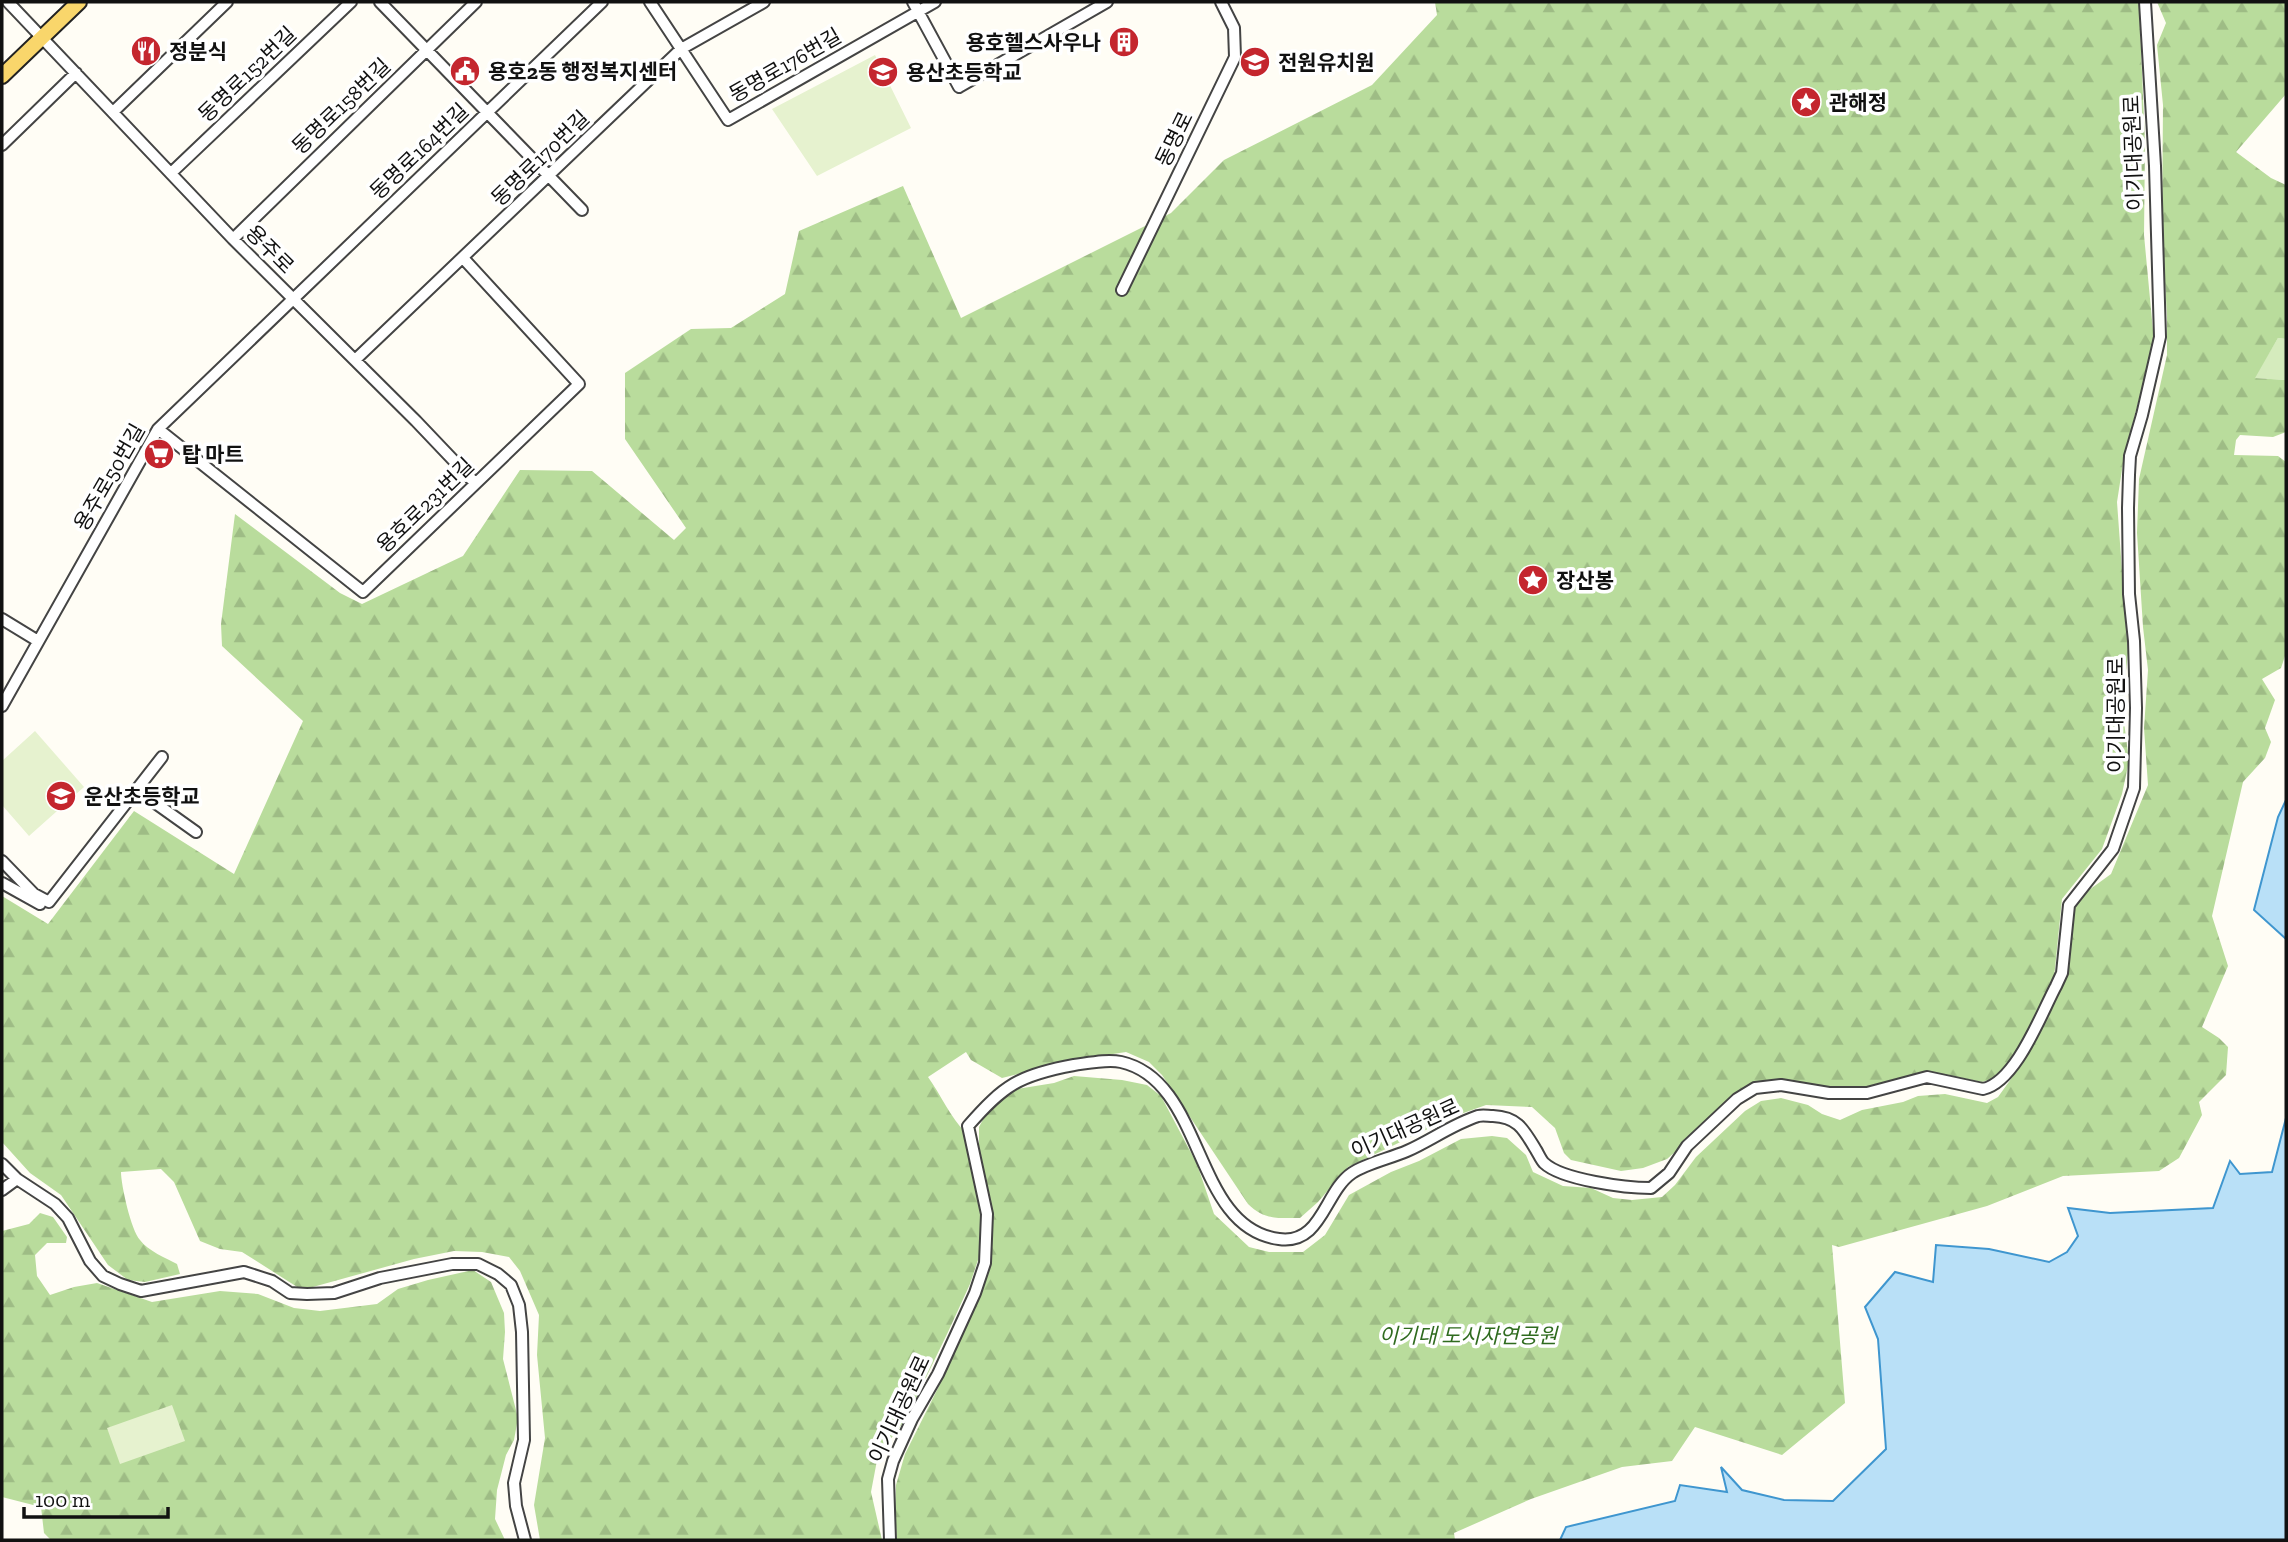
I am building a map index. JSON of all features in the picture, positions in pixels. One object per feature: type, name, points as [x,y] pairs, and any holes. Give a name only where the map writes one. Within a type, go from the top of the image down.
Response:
[{"type":"main road","points":[[2,76],[79,2]]},
{"type":"street","name":"용주로","points":[[8,2],[233,239],[475,483]]},
{"type":"street","points":[[113,112],[227,2]]},
{"type":"street","name":"동명로152번길","points":[[171,173],[351,2]]},
{"type":"street","points":[[380,2],[582,210]]},
{"type":"street","name":"동명로158번길","points":[[233,239],[476,2]]},
{"type":"street","name":"동명로164번길","points":[[292,299],[602,2]]},
{"type":"street","points":[[650,2],[681,49]]},
{"type":"street","name":"동명로170번길","points":[[355,360],[681,49],[764,2]]},
{"type":"street","name":"동명로176번길","points":[[681,49],[727,120],[916,7],[935,2]]},
{"type":"street","points":[[916,7],[960,87],[1107,2]]},
{"type":"street","name":"동명로","points":[[1122,290],[1235,57],[1234,28],[1221,2]]},
{"type":"street","name":"이기대공원로","points":[[890,1540],[888,1479],[893,1461],[912,1419],[938,1374],[975,1293],[985,1263],[987,1214],[968,1126],[993,1098],[1028,1075],[1105,1061],[1120,1062],[1143,1070],[1157,1082],[1174,1105],[1233,1215],[1260,1234],[1294,1240],[1306,1234],[1318,1221],[1333,1195],[1352,1172],[1415,1148],[1480,1115],[1503,1116],[1520,1124],[1544,1163],[1566,1174],[1625,1188],[1651,1188],[1669,1173],[1687,1146],[1737,1099],[1755,1088],[1781,1085],[1829,1093],[1867,1093],[1927,1077],[1983,1089],[1990,1088],[2006,1075],[2062,973],[2069,905],[2113,849],[2134,788],[2136,708],[2127,508],[2130,456],[2160,337],[2155,166],[2145,2]]},
{"type":"street","points":[[2,145],[76,73]]},
{"type":"street","name":"용호로231번길","points":[[158,429],[363,592],[579,384],[463,258]]},
{"type":"street","name":"용주로50번길","points":[[2,706],[158,429],[292,299]]},
{"type":"street","points":[[2,620],[38,641]]},
{"type":"street","points":[[2,883],[40,904],[49,902],[162,757]]},
{"type":"street","points":[[137,790],[196,832]]},
{"type":"street","points":[[2,861],[34,894],[49,902]]},
{"type":"street","points":[[2,1164],[17,1180],[55,1204],[68,1218],[90,1261],[103,1276],[141,1291],[244,1272],[259,1275],[290,1293],[307,1294],[334,1293],[380,1278],[452,1264],[478,1264],[498,1273],[511,1285],[519,1305],[522,1332],[524,1440],[513,1483],[525,1540]]},
{"type":"street","points":[[2,1190],[17,1180]]},
{"type":"green space","points":[[1435,2],[2139,2],[2145,143],[2144,235],[2154,341],[2124,457],[2117,502],[2128,653],[2122,706],[2129,761],[2122,794],[2102,849],[2062,899],[2054,978],[2013,1059],[1993,1079],[1982,1082],[1918,1073],[1861,1091],[1748,1088],[1667,1159],[1643,1168],[1621,1171],[1571,1160],[1564,1153],[1555,1128],[1532,1107],[1486,1105],[1455,1116],[1348,1167],[1318,1202],[1300,1218],[1285,1218],[1260,1213],[1248,1204],[1162,1075],[1149,1062],[1126,1052],[1074,1060],[1002,1078],[971,1060],[966,1052],[928,1077],[966,1133],[966,1147],[978,1192],[981,1225],[979,1257],[970,1284],[906,1419],[878,1455],[871,1492],[882,1540],[540,1540],[534,1505],[545,1438],[537,1355],[539,1315],[520,1271],[509,1257],[454,1251],[414,1259],[302,1290],[242,1252],[220,1249],[200,1241],[174,1182],[161,1169],[121,1172],[123,1187],[130,1218],[140,1240],[152,1251],[177,1264],[180,1274],[145,1282],[128,1280],[108,1265],[61,1195],[30,1173],[2,1142],[2,896],[48,924],[134,811],[234,874],[303,721],[222,646],[221,624],[235,514],[340,593],[362,604],[463,556],[520,470],[592,471],[674,540],[686,528],[625,439],[625,373],[691,329],[731,328],[785,294],[799,231],[903,186],[961,318],[1171,213],[1224,160],[1372,85],[1437,15]]},
{"type":"green space","name":"이기대 도시자연공원","points":[[2157,2],[2286,2],[2286,94],[2236,152],[2271,178],[2286,185],[2286,339],[2278,338],[2255,378],[2286,380],[2286,432],[2273,437],[2240,435],[2236,440],[2234,455],[2278,456],[2286,462],[2286,653],[2281,668],[2262,679],[2275,700],[2265,728],[2271,742],[2265,758],[2243,782],[2212,916],[2228,966],[2202,1027],[2228,1047],[2226,1075],[2199,1102],[2202,1115],[2179,1158],[2159,1171],[2063,1176],[1987,1206],[1839,1247],[1832,1245],[1845,1403],[1782,1455],[1695,1427],[1672,1461],[1622,1467],[1531,1499],[1454,1533],[1455,1540],[897,1540],[896,1485],[905,1454],[939,1386],[981,1290],[992,1239],[991,1209],[979,1146],[979,1127],[987,1112],[1017,1089],[1054,1083],[1074,1076],[1147,1085],[1161,1096],[1197,1164],[1214,1214],[1249,1247],[1269,1252],[1303,1252],[1325,1235],[1349,1195],[1461,1139],[1492,1136],[1507,1138],[1526,1155],[1533,1172],[1563,1186],[1591,1188],[1613,1198],[1632,1200],[1662,1197],[1675,1185],[1696,1157],[1745,1111],[1761,1101],[1781,1098],[1808,1105],[1822,1114],[1840,1120],[1862,1110],[1903,1102],[1918,1096],[1945,1094],[1987,1103],[1998,1097],[2016,1072],[2067,977],[2068,946],[2074,909],[2089,890],[2111,874],[2148,785],[2144,728],[2148,670],[2137,533],[2139,479],[2167,355],[2162,229],[2163,105],[2157,45],[2166,23]]},
{"type":"green space","points":[[875,55],[911,128],[817,176],[772,109]]},
{"type":"green space","points":[[2278,338],[2286,339],[2286,380],[2254,378]]},
{"type":"green space","points":[[35,731],[84,787],[29,836],[2,805],[2,761]]},
{"type":"green space","points":[[40,1213],[53,1217],[67,1237],[66,1243],[47,1243],[35,1255],[37,1276],[50,1295],[97,1283],[152,1302],[220,1291],[258,1294],[294,1308],[320,1311],[377,1304],[398,1289],[473,1270],[491,1282],[504,1313],[503,1359],[518,1418],[514,1440],[506,1455],[497,1490],[495,1519],[505,1540],[51,1540],[44,1533],[41,1507],[2,1497],[2,1231],[29,1224]]},
{"type":"green space","points":[[172,1405],[185,1441],[120,1464],[107,1428]]},
{"type":"water","points":[[2286,800],[2286,939],[2254,910],[2278,817]]},
{"type":"water","points":[[2286,1118],[2286,1540],[1560,1540],[1566,1527],[1675,1501],[1680,1485],[1727,1492],[1721,1467],[1742,1490],[1784,1500],[1833,1501],[1886,1449],[1878,1339],[1865,1307],[1895,1272],[1933,1282],[1936,1245],[1989,1249],[2049,1262],[2067,1252],[2078,1236],[2068,1208],[2110,1213],[2213,1208],[2230,1161],[2240,1174],[2272,1172]]},
{"type":"place","name":"용호헬스사우나","points":[[1124,42]]},
{"type":"place","name":"정분식","points":[[146,51]]},
{"type":"place","name":"전원유치원","points":[[1255,62]]},
{"type":"place","name":"용호2동 행정복지센터","points":[[465,71]]},
{"type":"place","name":"용산초등학교","points":[[883,72]]},
{"type":"place","name":"관해정","points":[[1806,102]]},
{"type":"place","name":"탑 마트","points":[[159,454]]},
{"type":"place","name":"장산봉","points":[[1533,580]]},
{"type":"place","name":"운산초등학교","points":[[61,796]]}]
